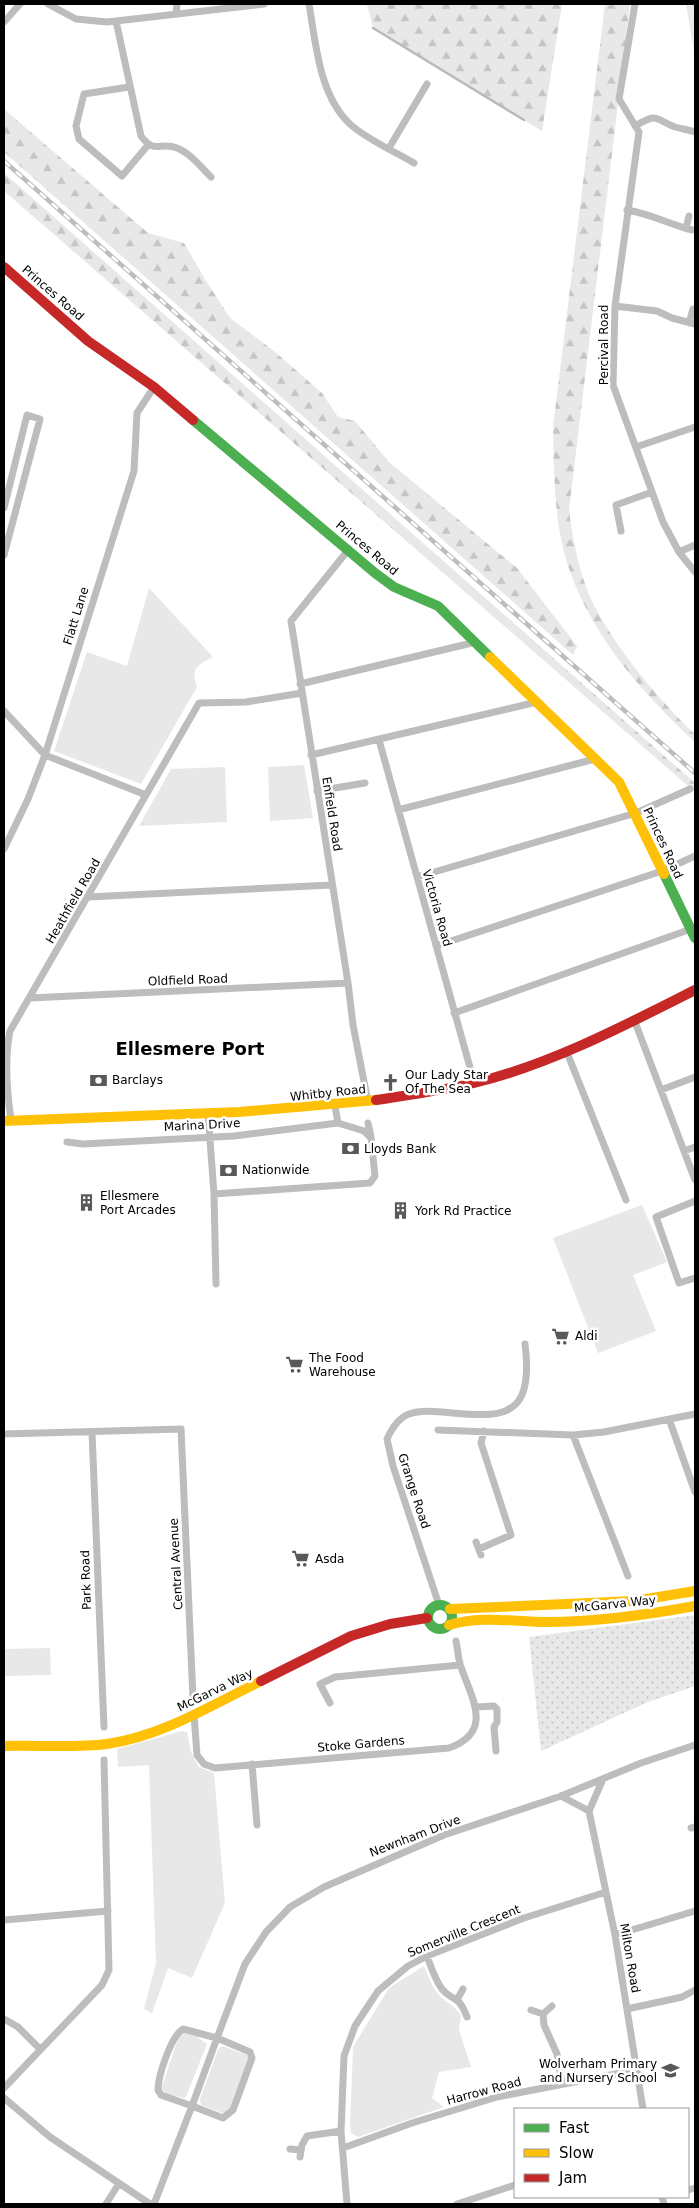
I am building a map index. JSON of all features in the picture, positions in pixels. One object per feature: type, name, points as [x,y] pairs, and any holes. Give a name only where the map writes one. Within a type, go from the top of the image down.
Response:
[{"type":"street","points":[[4,22],[20,4]]},
{"type":"street","points":[[48,4],[76,19],[116,21],[264,4]]},
{"type":"street","points":[[176,14],[177,4]]},
{"type":"street","points":[[308,4],[319,64],[331,97],[342,116],[352,126],[414,163]]},
{"type":"street","points":[[635,4],[619,99],[637,129],[648,118],[659,117],[674,126],[695,129]]},
{"type":"street","points":[[116,21],[137,122],[141,136],[148,145]]},
{"type":"street","points":[[389,148],[427,84]]},
{"type":"street","points":[[129,87],[84,94],[76,126],[79,139],[122,176],[148,145]]},
{"type":"street","name":"Percival Road","points":[[637,129],[615,306],[613,385],[664,522],[679,552],[695,572]]},
{"type":"street","points":[[148,145],[175,146],[211,177]]},
{"type":"street","points":[[627,210],[650,213],[671,224],[689,229],[689,216]]},
{"type":"street","name":"Princes Road","points":[[4,267],[88,341],[154,387],[394,587],[438,606],[476,642],[619,782],[636,813],[662,871],[694,931]]},
{"type":"street","points":[[615,306],[657,312],[692,323],[692,309]]},
{"type":"street","name":"Flatt Lane","points":[[4,849],[28,799],[45,755],[134,471],[138,413],[154,387]]},
{"type":"street","points":[[4,555],[40,419],[27,416],[4,506],[16,506]]},
{"type":"street","points":[[636,447],[695,427]]},
{"type":"street","points":[[621,531],[616,505],[652,492]]},
{"type":"street","points":[[679,552],[695,545]]},
{"type":"street","name":"Enfield Road","points":[[348,549],[291,621],[353,1025],[368,1102]]},
{"type":"street","points":[[300,684],[476,642]]},
{"type":"street","name":"Heathfield Road","points":[[8,1121],[7,1048],[10,1031],[199,703],[246,702],[302,693]]},
{"type":"street","points":[[311,755],[537,702]]},
{"type":"street","points":[[4,711],[45,755],[146,795]]},
{"type":"street","name":"Victoria Road","points":[[379,740],[474,1082]]},
{"type":"street","points":[[398,810],[595,759]]},
{"type":"street","points":[[317,791],[365,783]]},
{"type":"street","points":[[417,878],[636,813],[690,789]]},
{"type":"street","points":[[436,946],[662,871],[695,856]]},
{"type":"street","points":[[88,897],[332,885]]},
{"type":"street","points":[[454,1013],[694,931]]},
{"type":"street","name":"Oldfield Road","points":[[30,998],[348,983]]},
{"type":"street","name":"Whitby Road","points":[[8,1121],[208,1113],[233,1114],[335,1106],[368,1102],[474,1082],[521,1068],[635,1022],[695,990]]},
{"type":"street","points":[[635,1022],[695,1180]]},
{"type":"street","points":[[566,1050],[626,1200]]},
{"type":"street","points":[[661,1090],[695,1077]]},
{"type":"street","points":[[335,1106],[338,1123],[364,1132],[371,1138]]},
{"type":"street","points":[[208,1113],[214,1194],[216,1284]]},
{"type":"street","points":[[214,1194],[370,1183],[375,1176],[368,1122]]},
{"type":"street","name":"Marina Drive","points":[[67,1142],[83,1144],[234,1136],[338,1123]]},
{"type":"street","points":[[684,1151],[695,1147]]},
{"type":"street","points":[[695,1201],[656,1216],[679,1283],[695,1278]]},
{"type":"street","name":"Grange Road","points":[[439,1604],[393,1466],[388,1439],[395,1424],[410,1413],[486,1415],[501,1413],[513,1406],[524,1391],[528,1367],[525,1344]]},
{"type":"street","points":[[438,1430],[484,1430],[573,1435],[604,1432],[695,1414]]},
{"type":"street","points":[[669,1419],[695,1492]]},
{"type":"street","name":"Central Avenue","points":[[92,1432],[181,1429],[193,1698]]},
{"type":"street","points":[[479,1549],[511,1535],[481,1443],[484,1430]]},
{"type":"street","points":[[4,1434],[92,1432]]},
{"type":"street","name":"Park Road","points":[[92,1432],[104,1727]]},
{"type":"street","points":[[573,1435],[628,1576]]},
{"type":"street","name":"McGarva Way","points":[[450,1609],[634,1601],[695,1591]]},
{"type":"street","points":[[439,1604],[450,1609],[452,1619],[449,1626],[437,1629],[428,1618],[430,1610],[439,1604]]},
{"type":"street","name":"McGarva Way","points":[[449,1626],[464,1619],[545,1622],[639,1616],[695,1606]]},
{"type":"street","name":"McGarva Way","points":[[4,1746],[106,1744],[140,1736],[176,1723],[351,1636],[390,1624],[428,1618]]},
{"type":"street","name":"Stoke Gardens","points":[[194,1714],[197,1755],[204,1764],[215,1768],[449,1748],[462,1743],[471,1735],[476,1722],[476,1707],[460,1665],[456,1641]]},
{"type":"street","points":[[330,1703],[320,1684],[335,1677],[460,1665]]},
{"type":"street","points":[[476,1707],[494,1706],[497,1709],[497,1722],[494,1727],[496,1751]]},
{"type":"street","name":"Newnham Drive","points":[[154,2204],[245,1964],[266,1932],[290,1908],[324,1886],[444,1836],[561,1796],[641,1763],[695,1745]]},
{"type":"street","points":[[4,2088],[102,1986],[109,1970],[104,1760]]},
{"type":"street","points":[[252,1764],[257,1825]]},
{"type":"street","points":[[561,1796],[589,1811],[604,1779]]},
{"type":"street","name":"Milton Road","points":[[589,1811],[614,1935],[643,2108]]},
{"type":"street","name":"Somerville Crescent","points":[[347,2204],[341,2131],[344,2056],[355,2026],[378,1991],[408,1966],[427,1956],[524,1918],[606,1892]]},
{"type":"street","points":[[4,1920],[108,1911]]},
{"type":"street","points":[[614,1935],[695,1912]]},
{"type":"street","points":[[427,1956],[444,1991],[458,1998],[467,2017]]},
{"type":"street","points":[[458,1998],[463,1989]]},
{"type":"street","points":[[627,2009],[682,1997],[695,1990]]},
{"type":"street","points":[[543,2014],[552,2006]]},
{"type":"street","points":[[531,2010],[543,2014]]},
{"type":"street","points":[[543,2014],[544,2025],[557,2054],[562,2083]]},
{"type":"street","points":[[4,2019],[18,2027],[40,2049]]},
{"type":"street","points":[[183,2029],[217,2038],[250,2052],[252,2058],[245,2080],[233,2110],[227,2116],[223,2118],[192,2106],[161,2095],[158,2090],[166,2058],[178,2032],[183,2029]]},
{"type":"street","name":"Harrow Road","points":[[343,2148],[412,2123],[497,2097],[636,2070]]},
{"type":"street","points":[[4,2098],[50,2137],[150,2204]]},
{"type":"street","points":[[290,2149],[300,2153],[307,2136],[319,2132],[341,2131]]},
{"type":"street","points":[[106,2204],[118,2184]]},
{"type":"street","points":[[457,2204],[514,2184]]},
{"type":"green space","points":[[367,4],[562,4],[542,131],[373,28]]},
{"type":"green space","points":[[605,4],[630,4],[569,510],[573,538],[585,584],[603,622],[648,684],[695,734],[695,742],[654,702],[617,658],[601,634],[575,583],[565,556],[557,509],[553,427]]},
{"type":"green space","points":[[686,4],[695,4],[695,58]]},
{"type":"green space","points":[[4,109],[148,233],[184,243],[230,318],[274,351],[322,393],[338,417],[355,421],[389,462],[517,568],[577,646],[573,655],[4,152]]},
{"type":"green space","points":[[4,173],[695,783],[695,792],[4,191]]},
{"type":"green space","points":[[149,588],[213,657],[196,668],[197,687],[141,784],[54,751],[87,652],[127,666]]},
{"type":"green space","points":[[304,765],[313,818],[270,821],[268,767]]},
{"type":"green space","points":[[225,767],[227,822],[139,826],[171,769]]},
{"type":"green space","points":[[642,1205],[667,1262],[633,1275],[656,1331],[598,1353],[553,1238]]},
{"type":"green space","points":[[695,1615],[695,1686],[648,1702],[541,1751],[529,1637]]},
{"type":"green space","points":[[50,1648],[51,1675],[5,1676],[4,1649]]},
{"type":"green space","points":[[182,1731],[187,1732],[191,1752],[199,1767],[214,1773],[225,1903],[192,1978],[168,1968],[152,2013],[144,2009],[156,1963],[149,1765],[118,1767],[117,1749]]},
{"type":"green space","points":[[424,1966],[437,1993],[461,2015],[459,2030],[471,2067],[439,2072],[432,2098],[444,2107],[358,2137],[351,2133],[350,2125],[353,2047],[389,1988]]},
{"type":"green space","points":[[183,2033],[196,2036],[207,2044],[184,2098],[166,2094],[161,2089],[179,2036]]},
{"type":"green space","points":[[223,2046],[249,2056],[230,2109],[225,2114],[201,2105],[200,2099],[219,2048]]},
{"type":"waterway","points":[[373,28],[524,120]]},
{"type":"railway","points":[[4,161],[695,773]]},
{"type":"traffic: fast","points":[[193,420],[375,573],[394,587],[438,606],[490,657]]},
{"type":"traffic: fast","points":[[664,874],[695,938]]},
{"type":"traffic: fast","points":[[440,1605],[449,1608],[452,1617],[449,1626],[440,1629],[431,1626],[428,1617],[431,1608],[440,1605]]},
{"type":"traffic: slow","points":[[490,657],[619,782],[664,874]]},
{"type":"traffic: slow","points":[[4,1121],[239,1112],[376,1100]]},
{"type":"traffic: slow","points":[[450,1609],[634,1601],[695,1591]]},
{"type":"traffic: slow","points":[[449,1625],[474,1620],[584,1621],[640,1615],[695,1606]]},
{"type":"traffic: slow","points":[[4,1746],[82,1746],[127,1740],[167,1727],[261,1681]]},
{"type":"traffic: jam","points":[[4,267],[88,341],[154,387],[193,420]]},
{"type":"traffic: jam","points":[[376,1100],[462,1086],[530,1066],[587,1043],[695,990]]},
{"type":"traffic: jam","points":[[261,1681],[351,1636],[390,1624],[427,1618]]},
{"type":"place","name":"Barclays","points":[[98,1080]]},
{"type":"place","name":"Our Lady Star Of The Sea","points":[[391,1082]]},
{"type":"place","name":"Lloyds Bank","points":[[350,1149]]},
{"type":"place","name":"Nationwide","points":[[228,1170]]},
{"type":"place","name":"Ellesmere Port Arcades","points":[[86,1203]]},
{"type":"place","name":"York Rd Practice","points":[[401,1211]]},
{"type":"place","name":"Aldi","points":[[561,1336]]},
{"type":"place","name":"The Food Warehouse","points":[[295,1365]]},
{"type":"place","name":"Asda","points":[[301,1559]]},
{"type":"place","name":"Wolverham Primary and Nursery School","points":[[671,2071]]},
{"type":"district","name":"Ellesmere Port","points":[[190,1048]]}]
